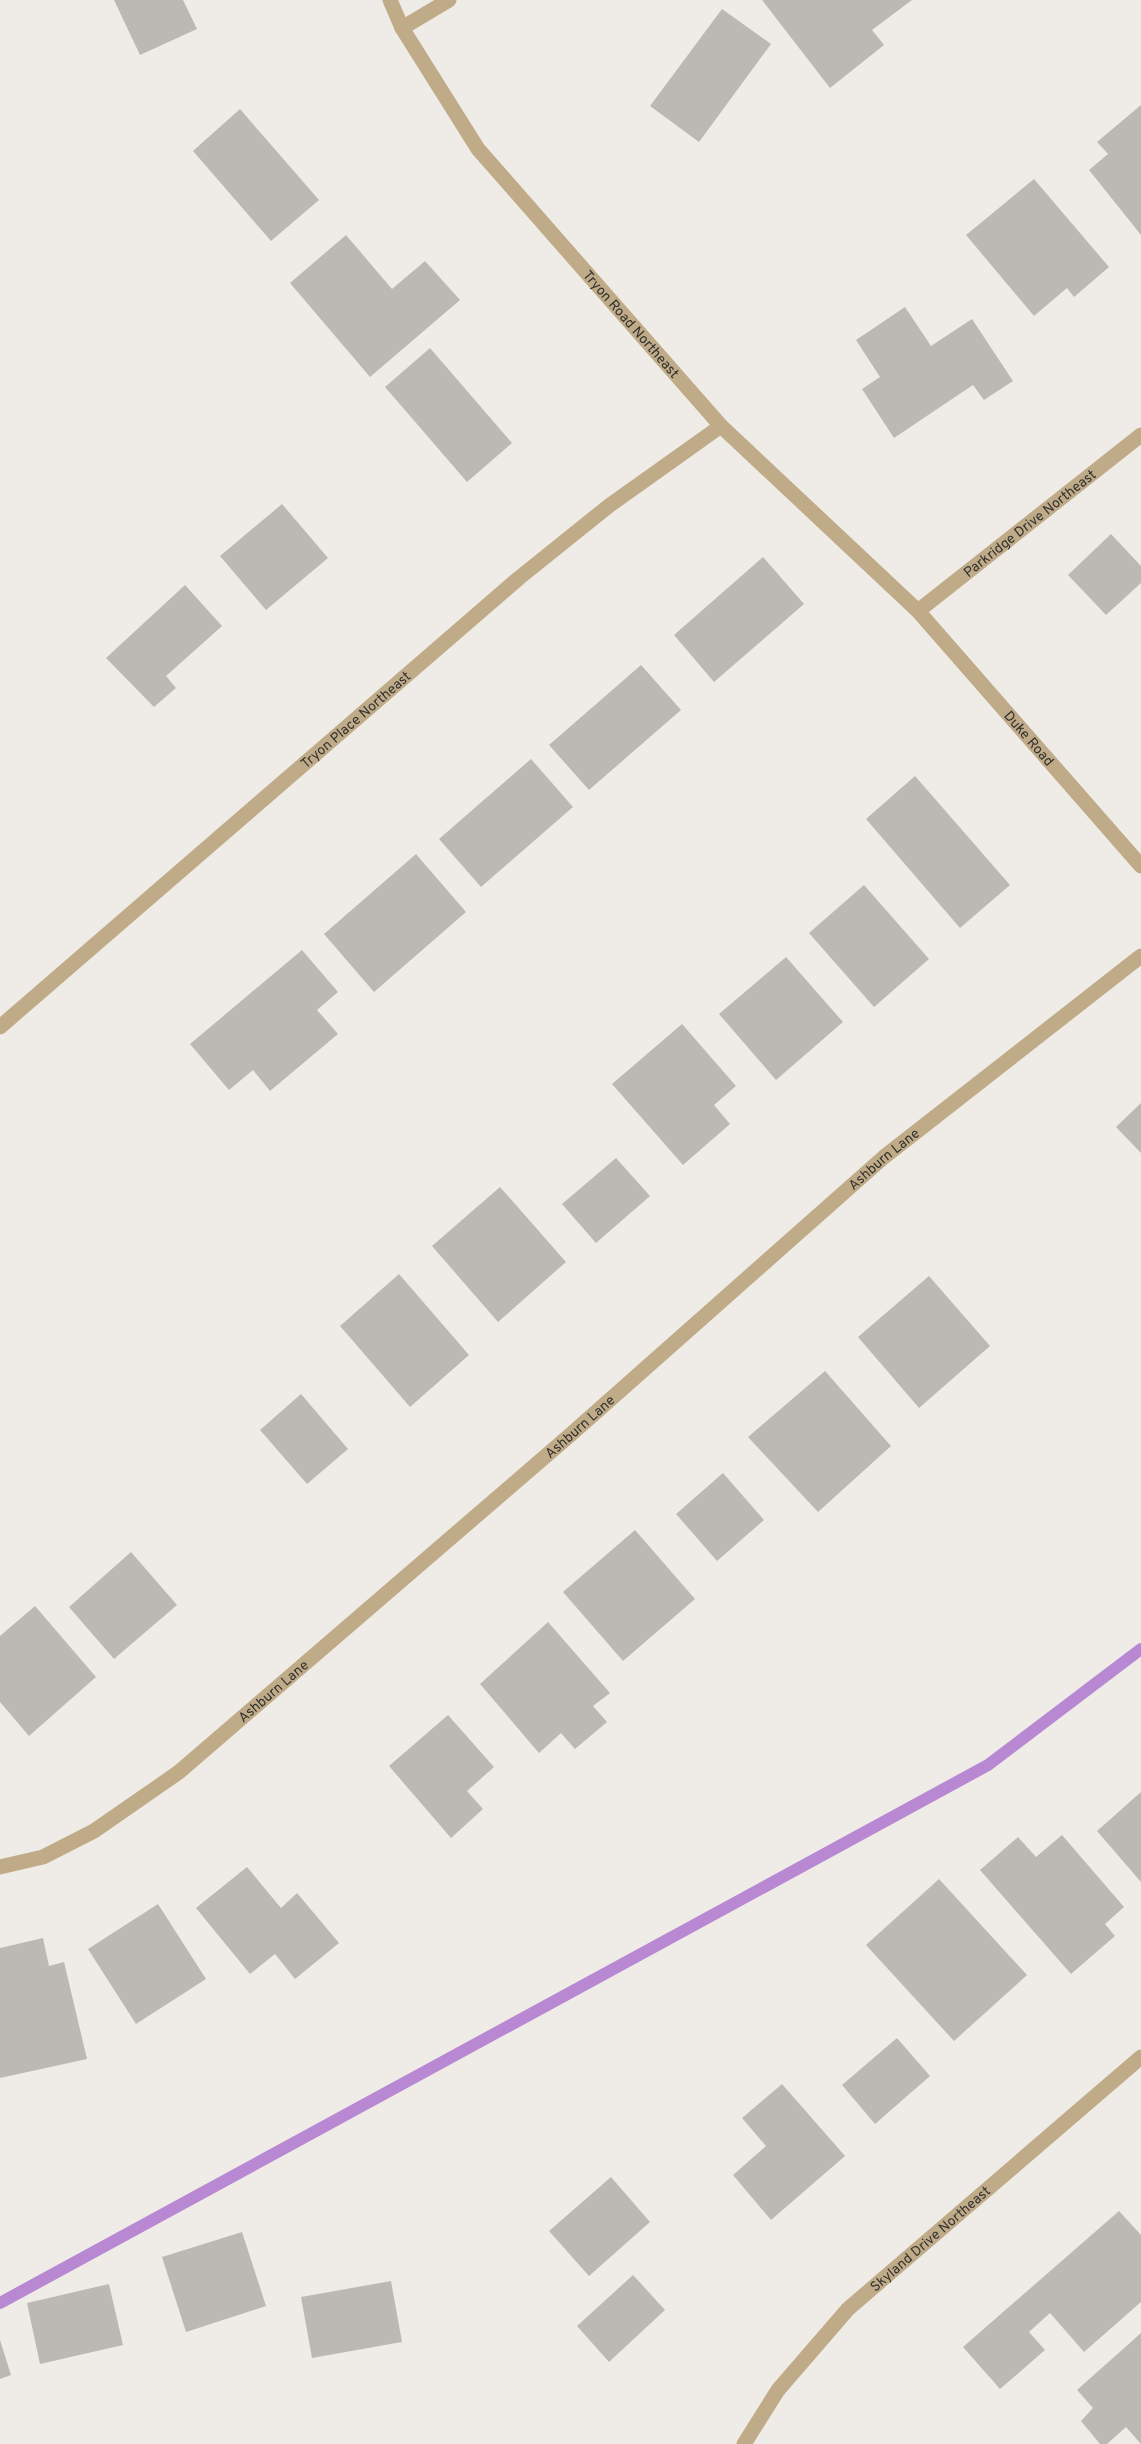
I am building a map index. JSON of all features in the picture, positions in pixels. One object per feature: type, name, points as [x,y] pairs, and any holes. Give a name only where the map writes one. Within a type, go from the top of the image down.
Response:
[{"type":"street","name":"Tryon Road Northeast","points":[[390,0],[402,28],[478,149],[721,426],[918,611]]},
{"type":"street","points":[[402,28],[449,0]]},
{"type":"street","name":"Tryon Place Northeast","points":[[0,1027],[519,578],[610,506],[721,426]]},
{"type":"street","name":"Parkridge Drive Northeast","points":[[918,611],[1141,435]]},
{"type":"street","name":"Duke Road","points":[[918,611],[1141,866]]},
{"type":"street","name":"Ashburn Lane","points":[[0,1867],[43,1857],[94,1831],[179,1772],[569,1436],[884,1156],[1141,956]]},
{"type":"street","name":"Skyland Drive Northeast","points":[[744,2444],[778,2390],[848,2309],[1139,2064]]},
{"type":"building","points":[[114,0],[183,0],[197,29],[140,55]]},
{"type":"building","points":[[762,0],[912,0],[872,30],[884,45],[830,88]]},
{"type":"building","points":[[722,9],[771,44],[699,142],[650,106]]},
{"type":"building","points":[[1141,105],[1141,235],[1089,170],[1108,154],[1097,142]]},
{"type":"building","points":[[240,109],[319,200],[271,241],[193,151]]},
{"type":"building","points":[[1034,179],[1109,267],[1074,297],[1067,288],[1034,316],[966,235]]},
{"type":"building","points":[[346,235],[392,289],[425,261],[460,300],[370,377],[290,283]]},
{"type":"building","points":[[905,307],[931,346],[972,319],[1013,381],[984,400],[973,385],[894,438],[862,389],[880,377],[856,340]]},
{"type":"building","points":[[430,348],[512,443],[467,482],[385,387]]},
{"type":"building","points":[[282,504],[328,558],[266,610],[220,556]]},
{"type":"building","points":[[1111,534],[1141,566],[1141,583],[1106,615],[1068,575]]},
{"type":"building","points":[[763,557],[804,604],[714,682],[674,635]]},
{"type":"building","points":[[185,585],[222,626],[166,676],[176,688],[154,707],[106,658]]},
{"type":"building","points":[[641,665],[681,710],[589,790],[549,745]]},
{"type":"building","points":[[531,759],[573,807],[481,887],[439,839]]},
{"type":"building","points":[[915,776],[1010,885],[960,928],[866,819]]},
{"type":"building","points":[[416,854],[466,912],[374,992],[324,934]]},
{"type":"building","points":[[864,885],[929,959],[874,1007],[809,933]]},
{"type":"building","points":[[302,950],[338,992],[317,1010],[338,1034],[270,1091],[253,1070],[229,1090],[190,1044]]},
{"type":"building","points":[[786,957],[843,1022],[776,1080],[719,1014]]},
{"type":"building","points":[[682,1024],[736,1086],[714,1105],[730,1124],[683,1165],[612,1084]]},
{"type":"building","points":[[1141,1103],[1141,1153],[1116,1127]]},
{"type":"building","points":[[616,1158],[650,1196],[596,1243],[562,1204]]},
{"type":"building","points":[[500,1187],[566,1262],[498,1322],[432,1246]]},
{"type":"building","points":[[399,1274],[469,1355],[410,1407],[340,1326]]},
{"type":"building","points":[[929,1276],[990,1346],[919,1408],[858,1337]]},
{"type":"building","points":[[825,1371],[891,1446],[818,1512],[748,1437]]},
{"type":"building","points":[[301,1394],[348,1449],[307,1484],[260,1430]]},
{"type":"building","points":[[723,1473],[764,1520],[717,1561],[676,1514]]},
{"type":"building","points":[[635,1530],[695,1599],[623,1661],[563,1592]]},
{"type":"building","points":[[131,1552],[177,1605],[114,1659],[69,1607]]},
{"type":"building","points":[[35,1606],[96,1677],[29,1736],[0,1702],[0,1636]]},
{"type":"building","points":[[548,1622],[610,1693],[593,1706],[607,1722],[575,1749],[561,1733],[539,1753],[480,1684]]},
{"type":"building","points":[[448,1715],[494,1767],[467,1791],[483,1809],[451,1838],[389,1766]]},
{"type":"building","points":[[1141,1792],[1141,1882],[1097,1831]]},
{"type":"building","points":[[1062,1835],[1124,1907],[1105,1924],[1115,1936],[1071,1974],[980,1870],[1018,1837],[1036,1857]]},
{"type":"building","points":[[247,1867],[281,1908],[297,1893],[339,1943],[295,1979],[275,1954],[250,1974],[196,1908]]},
{"type":"building","points":[[939,1879],[1027,1975],[954,2041],[866,1945]]},
{"type":"building","points":[[158,1904],[206,1979],[136,2024],[88,1949]]},
{"type":"building","points":[[43,1938],[49,1966],[64,1962],[87,2059],[0,2078],[0,1948]]},
{"type":"building","points":[[897,2038],[930,2076],[875,2124],[842,2085]]},
{"type":"building","points":[[782,2084],[845,2156],[771,2220],[733,2175],[766,2146],[742,2118]]},
{"type":"building","points":[[611,2177],[650,2222],[589,2276],[549,2231]]},
{"type":"building","points":[[1119,2211],[1141,2235],[1141,2302],[1084,2352],[1050,2313],[1029,2332],[1045,2350],[1000,2389],[963,2347]]},
{"type":"building","points":[[242,2232],[266,2306],[186,2332],[162,2257]]},
{"type":"building","points":[[633,2275],[665,2310],[609,2362],[577,2326]]},
{"type":"building","points":[[391,2281],[402,2342],[312,2358],[301,2297]]},
{"type":"building","points":[[109,2284],[123,2345],[40,2364],[27,2303]]},
{"type":"building","points":[[1141,2333],[1141,2444],[1126,2427],[1107,2444],[1100,2444],[1081,2421],[1093,2408],[1077,2390]]},
{"type":"building","points":[[0,2340],[11,2375],[0,2379]]},
{"type":"waterway","points":[[0,2303],[988,1765],[1141,1649]]}]
